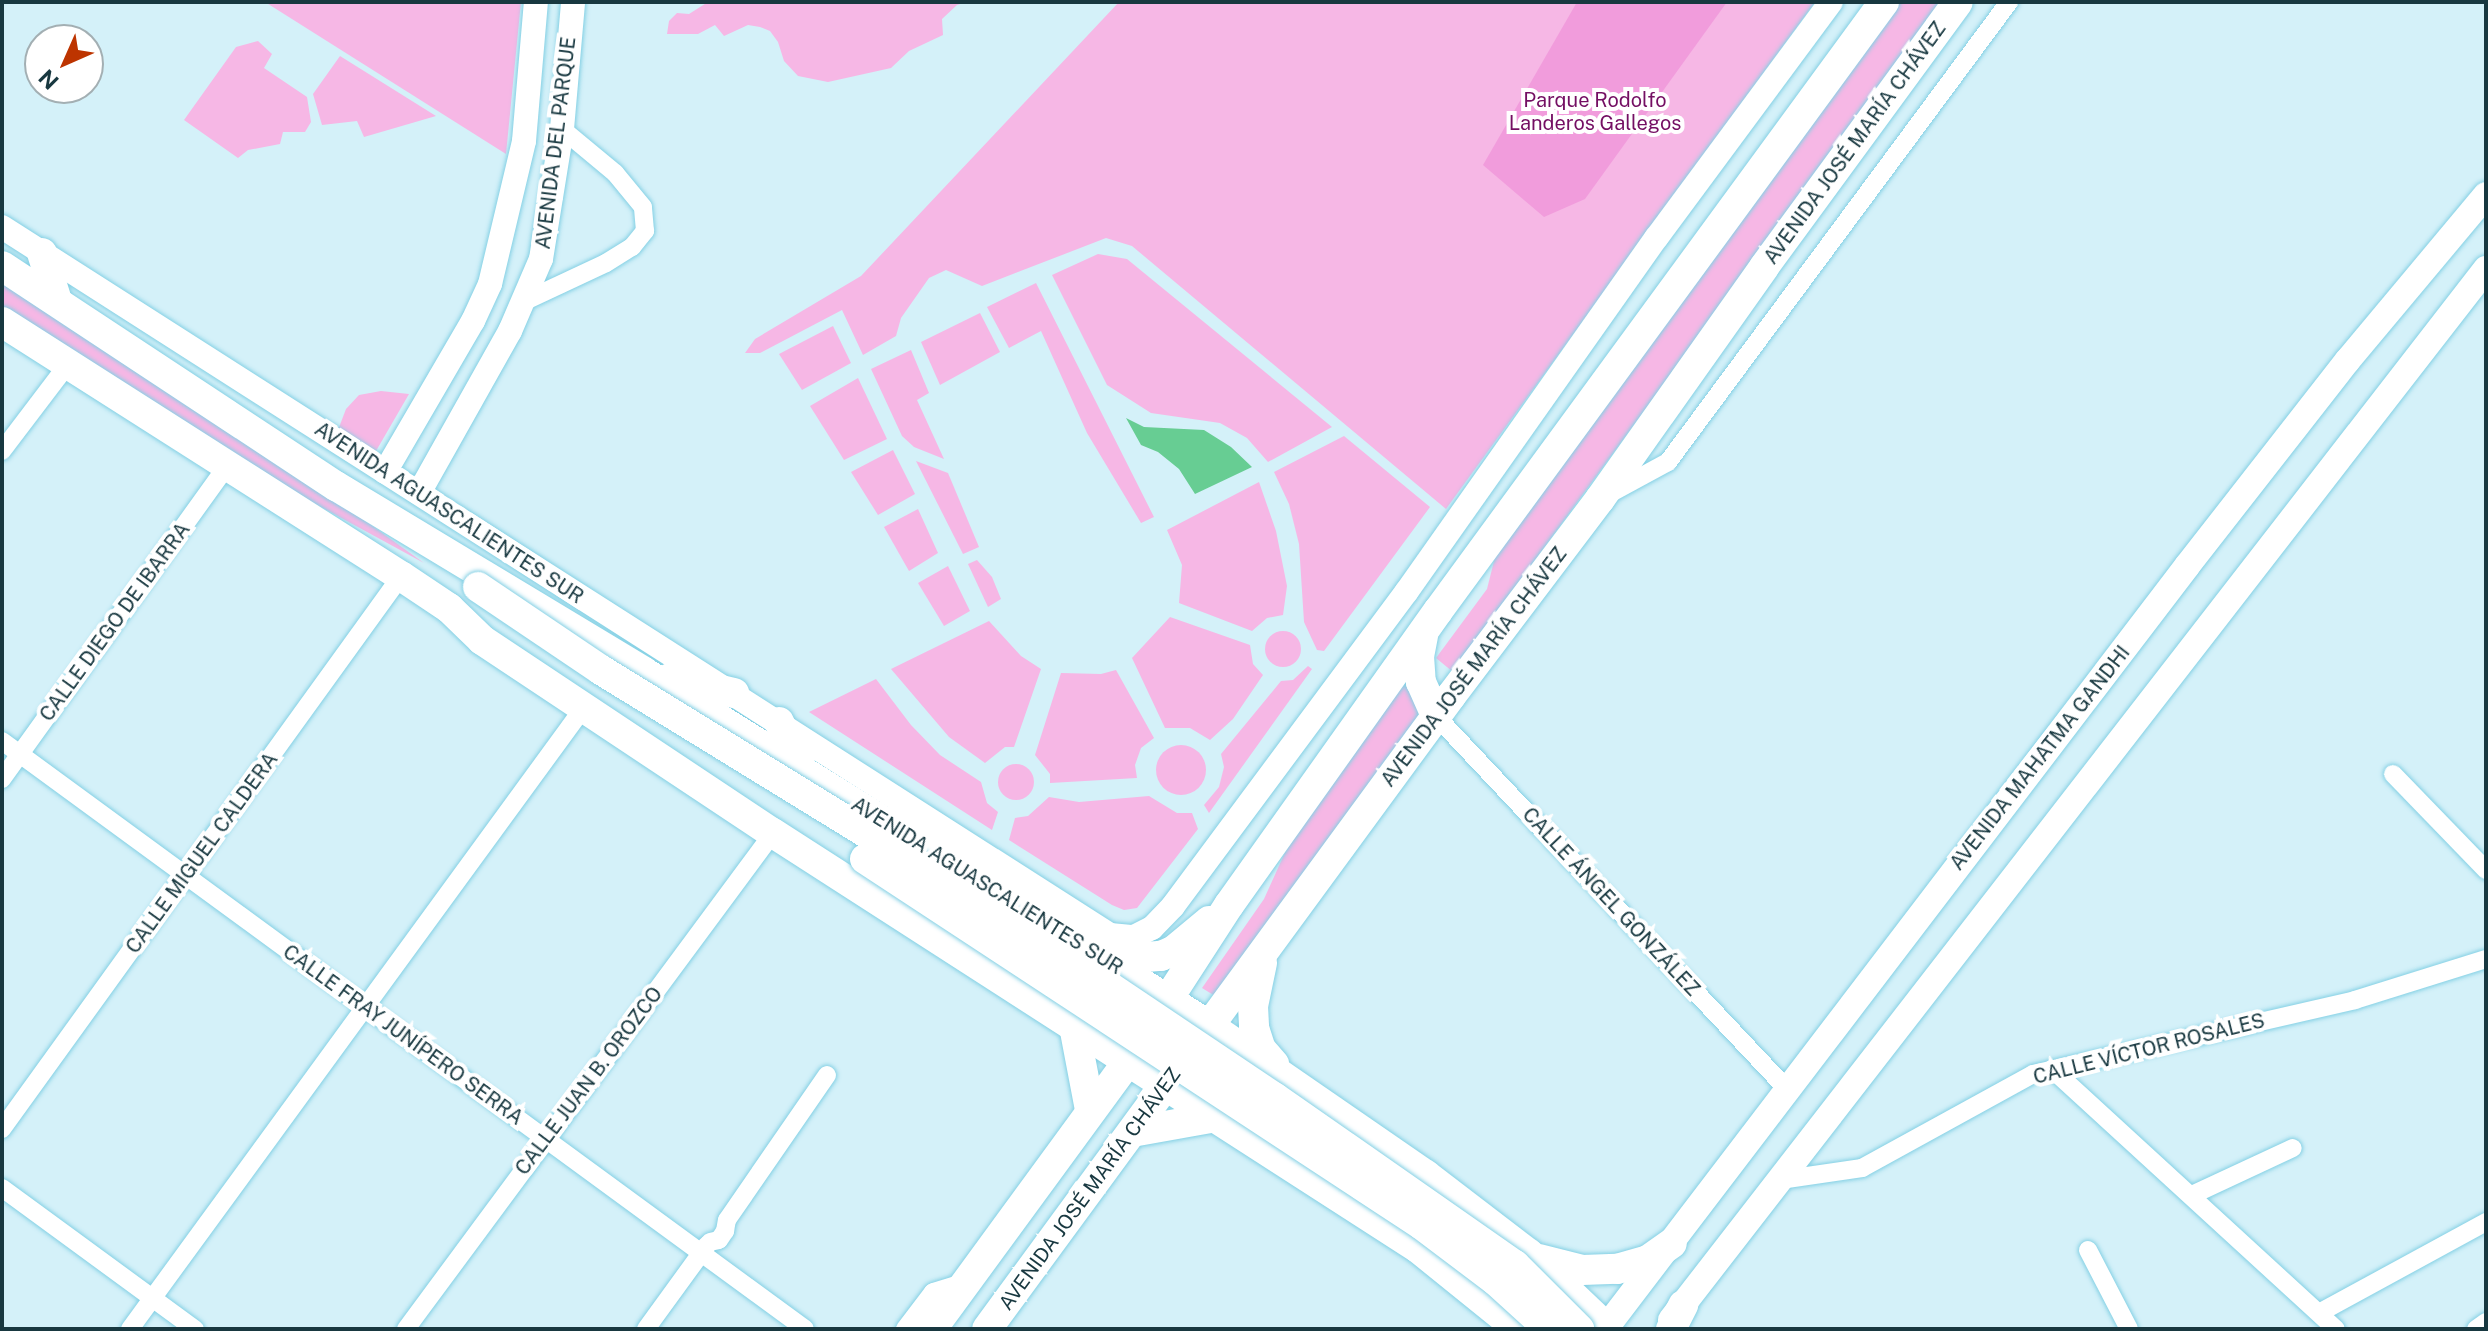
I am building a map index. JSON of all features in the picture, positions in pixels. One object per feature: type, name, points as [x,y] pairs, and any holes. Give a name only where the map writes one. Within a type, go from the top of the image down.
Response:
[{"type":"main road","points":[[932,1329],[1128,1061],[1229,905],[1432,621],[1884,2]]},
{"type":"main road","name":"AVENIDA JOSÉ MARÍA CHÁVEZ","points":[[987,1329],[1436,716],[1600,499],[1764,267],[1958,2]]},
{"type":"main road","name":"AVENIDA MAHATMA GANDHI","points":[[1599,1329],[1672,1243],[1786,1088],[2329,384],[2486,195]]},
{"type":"main road","points":[[42,253],[57,301]]},
{"type":"main road","name":"AVENIDA AGUASCALIENTES SUR","points":[[2,266],[336,486],[601,670],[1034,936],[1482,1240],[1599,1329]]},
{"type":"main road","points":[[1664,1329],[1677,1317],[2486,269]]},
{"type":"main road","name":"AVENIDA AGUASCALIENTES SUR","points":[[2,322],[401,576],[449,608],[482,640],[773,833],[1455,1275],[1514,1327]]},
{"type":"main road","name":"AVENIDA AGUASCALIENTES SUR","points":[[336,486],[644,672],[985,884],[1093,938],[1169,999],[1426,1175],[1529,1254],[1599,1329]]},
{"type":"main road","name":"AVENIDA AGUASCALIENTES SUR","points":[[449,608],[491,624],[950,913],[1280,1128],[1462,1253],[1549,1329]]},
{"type":"main road","points":[[1432,621],[1419,669],[1424,694],[1436,716]]},
{"type":"main road","points":[[644,672],[734,693]]},
{"type":"main road","points":[[779,722],[803,771]]},
{"type":"main road","points":[[915,925],[944,932],[972,929],[982,918],[987,903],[985,884]]},
{"type":"main road","points":[[1093,938],[1124,959],[1161,956],[1173,951],[1229,905]]},
{"type":"main road","points":[[1265,951],[1253,1006],[1254,1028],[1261,1049],[1285,1078]]},
{"type":"main road","points":[[1074,1026],[1082,1049],[1090,1110]]},
{"type":"main road","points":[[1132,1132],[1215,1117]]},
{"type":"main road","points":[[1455,1275],[1476,1279],[1496,1267],[1502,1244],[1495,1228]]},
{"type":"main road","points":[[1529,1254],[1564,1267],[1601,1270],[1648,1260],[1672,1243]]},
{"type":"street","name":"AVENIDA DEL PARQUE","points":[[385,472],[473,321],[490,284],[524,141],[536,2]]},
{"type":"street","name":"AVENIDA DEL PARQUE","points":[[419,493],[525,301],[541,259],[562,129],[573,2]]},
{"type":"street","points":[[1093,938],[1134,937],[1162,919],[1407,591],[1657,237],[1831,2]]},
{"type":"street","points":[[1600,499],[1668,462],[2009,2]]},
{"type":"street","points":[[525,301],[606,263],[632,247],[645,231],[643,207],[615,173],[562,129]]},
{"type":"street","name":"AVENIDA AGUASCALIENTES SUR","points":[[2,227],[779,722],[1093,938]]},
{"type":"street","points":[[2,451],[68,364]]},
{"type":"street","name":"CALLE DIEGO DE IBARRA","points":[[2,779],[228,465]]},
{"type":"street","points":[[1454,523],[1488,543]]},
{"type":"street","name":"CALLE MIGUEL CALDERA","points":[[2,1129],[401,576]]},
{"type":"street","points":[[1407,591],[1432,621]]},
{"type":"street","points":[[130,1329],[584,707]]},
{"type":"street","name":"CALLE ÁNGEL GONZÁLEZ","points":[[1436,716],[1786,1088]]},
{"type":"street","name":"CALLE FRAY JUNÍPERO SERRA","points":[[2,741],[546,1140],[705,1248],[805,1329]]},
{"type":"street","points":[[2393,774],[2486,870]]},
{"type":"street","name":"CALLE JUAN B. OROZCO","points":[[406,1329],[773,833]]},
{"type":"street","name":"CALLE VÍCTOR ROSALES","points":[[1780,1180],[1862,1168],[2033,1074],[2355,1000],[2486,959]]},
{"type":"street","points":[[2052,1069],[2336,1329]]},
{"type":"street","points":[[646,1329],[705,1248],[719,1240],[727,1220],[827,1075]]},
{"type":"street","points":[[2192,1195],[2293,1148]]},
{"type":"street","points":[[2,1188],[195,1329]]},
{"type":"street","points":[[2319,1313],[2486,1222]]},
{"type":"street","points":[[2088,1250],[2129,1329]]},
{"type":"street","points":[[905,1329],[933,1292],[965,1282]]},
{"type":"street","points":[[2476,1329],[2486,1322]]},
{"type":"green space","points":[[265,2],[521,2],[506,154]]},
{"type":"green space","points":[[708,2],[967,2],[957,5],[942,19],[943,35],[909,51],[891,68],[828,82],[798,76],[784,61],[778,42],[770,31],[760,27],[748,25],[724,36],[715,25],[698,34],[667,34],[669,21],[677,13],[689,14]]},
{"type":"green space","name":"Parque Rodolfo Landeros Gallegos","points":[[1119,2],[1815,2],[1446,509],[1132,246],[1106,238],[982,286],[946,270],[929,278],[901,318],[896,336],[863,355],[842,310],[760,353],[745,353],[755,339],[861,276]]},
{"type":"green space","name":"Parque Rodolfo Landeros Gallegos","points":[[1577,2],[1727,2],[1585,199],[1544,217],[1483,165]]},
{"type":"green space","points":[[1889,2],[1943,2],[1453,672],[1436,658],[1487,589],[1501,533]]},
{"type":"green space","points":[[258,41],[272,54],[264,68],[307,97],[311,122],[305,132],[283,132],[280,144],[248,150],[238,158],[184,120],[236,47]]},
{"type":"green space","points":[[340,56],[436,116],[364,137],[357,121],[322,125],[313,94]]},
{"type":"green space","points":[[1098,254],[1127,259],[1332,427],[1268,462],[1247,438],[1220,423],[1151,413],[1107,385],[1052,275]]},
{"type":"green space","points":[[2,281],[279,459],[424,563],[266,477],[2,309]]},
{"type":"green space","points":[[1036,283],[1154,517],[1141,523],[1087,433],[1041,331],[1009,348],[987,307]]},
{"type":"green space","points":[[980,313],[1000,352],[940,385],[921,342]]},
{"type":"green space","points":[[833,326],[851,363],[802,390],[779,354]]},
{"type":"green space","points":[[911,350],[929,393],[917,400],[944,459],[914,447],[902,436],[871,369]]},
{"type":"green space","points":[[858,378],[887,439],[844,460],[810,406]]},
{"type":"green space","points":[[381,391],[409,394],[376,451],[338,430],[346,409],[359,395]]},
{"type":"green space","points":[[1344,436],[1430,507],[1324,651],[1317,650],[1304,622],[1299,544],[1289,504],[1274,472]]},
{"type":"green space","points":[[893,450],[915,494],[878,515],[851,472]]},
{"type":"green space","points":[[916,461],[948,473],[979,547],[963,554]]},
{"type":"green space","points":[[1259,482],[1276,531],[1287,586],[1283,615],[1267,618],[1252,631],[1179,603],[1182,565],[1167,530]]},
{"type":"green space","points":[[918,509],[938,553],[909,571],[884,527]]},
{"type":"green space","points":[[977,560],[992,577],[1001,599],[988,607],[968,564]]},
{"type":"green space","points":[[948,566],[970,611],[944,626],[918,583]]},
{"type":"green space","points":[[1170,617],[1250,645],[1253,664],[1263,675],[1233,719],[1210,740],[1190,728],[1165,728],[1132,658]]},
{"type":"green space","points":[[989,621],[1021,656],[1041,669],[1014,747],[1005,747],[985,763],[949,737],[891,669]]},
{"type":"green space","points":[[1283,631],[1295,637],[1301,649],[1295,661],[1283,667],[1271,661],[1265,649],[1271,637]]},
{"type":"green space","points":[[1308,666],[1312,669],[1209,813],[1204,805],[1219,787],[1224,767],[1221,754],[1281,681],[1293,680]]},
{"type":"green space","points":[[1401,669],[1426,721],[1220,999],[1202,988],[1264,899],[1310,797]]},
{"type":"green space","points":[[1116,670],[1154,738],[1141,748],[1135,765],[1137,778],[1050,783],[1050,774],[1035,755],[1061,673],[1101,674]]},
{"type":"green space","points":[[876,679],[911,725],[940,755],[981,782],[987,803],[998,812],[992,830],[809,712]]},
{"type":"green space","points":[[1181,745],[1199,752],[1206,770],[1199,788],[1181,795],[1163,788],[1156,770],[1163,752]]},
{"type":"green space","points":[[1016,764],[1029,769],[1034,782],[1029,795],[1016,800],[1003,795],[998,782],[1003,769]]},
{"type":"green space","points":[[1149,796],[1177,813],[1192,813],[1198,829],[1137,908],[1124,910],[1112,905],[1009,840],[1015,818],[1028,816],[1049,797],[1079,802]]},
{"type":"shaded area","points":[[1126,418],[1144,427],[1204,430],[1231,447],[1252,467],[1195,494],[1179,469],[1158,452],[1141,445]]}]
